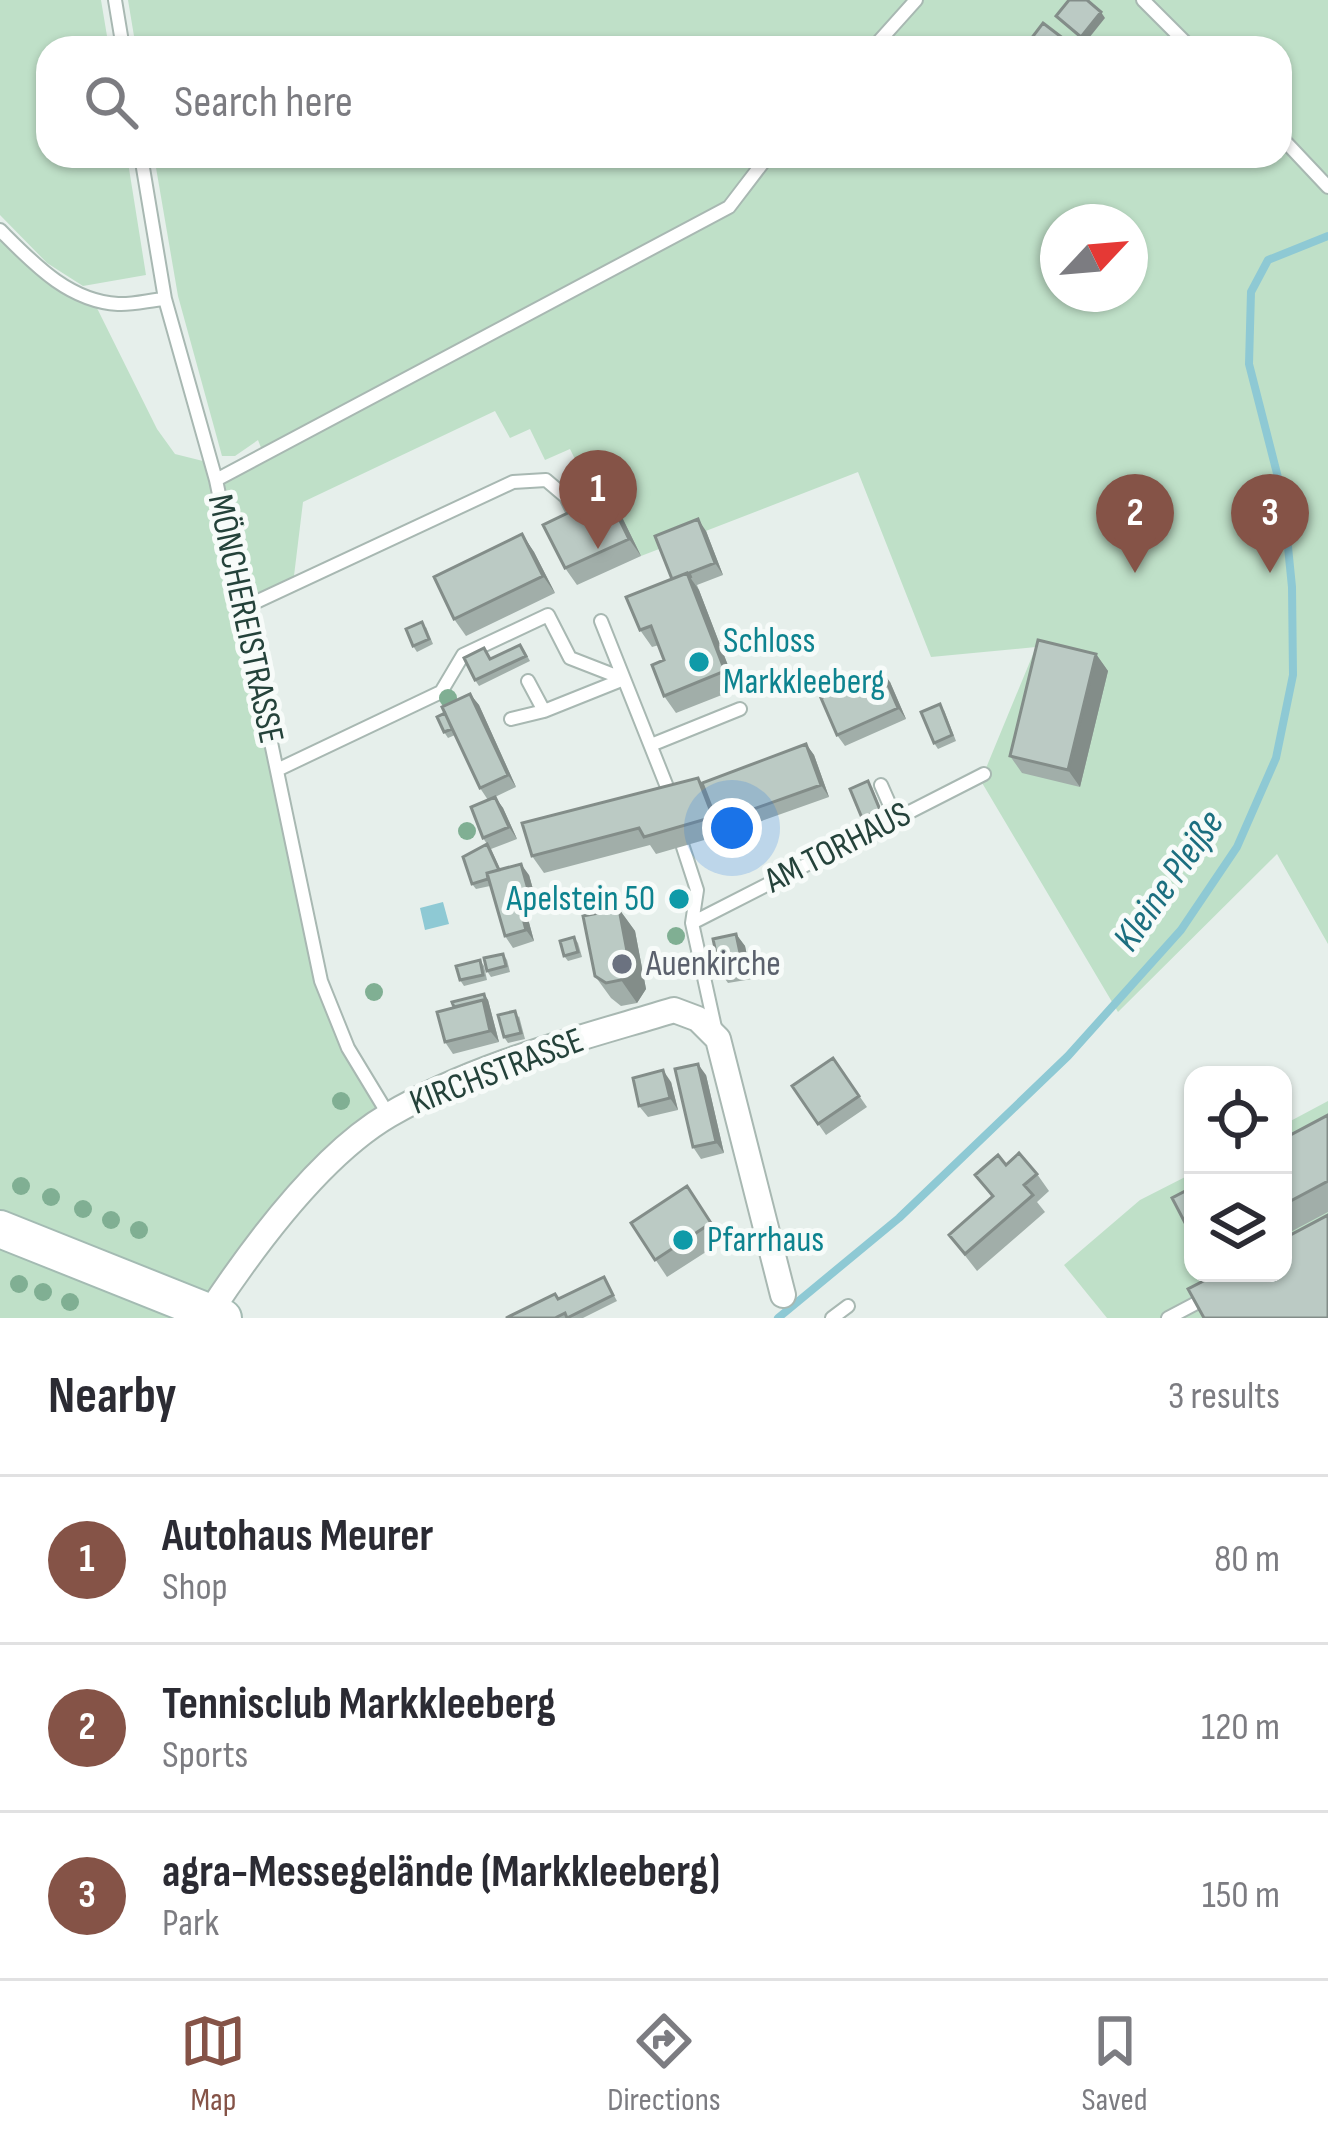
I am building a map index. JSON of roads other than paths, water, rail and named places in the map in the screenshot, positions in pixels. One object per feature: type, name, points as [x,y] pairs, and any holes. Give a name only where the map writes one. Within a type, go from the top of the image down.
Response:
[{"type":"main road","points":[[0,1229],[217,1315]]},
{"type":"street","name":"KIRCHSTRASSE","points":[[217,1315],[260,1236],[354,1140],[388,1115],[521,1057],[674,1010],[698,1019],[718,1039]]},
{"type":"street","points":[[718,1039],[783,1295]]},
{"type":"lane","points":[[116,0],[121,36]]},
{"type":"lane","points":[[884,36],[916,0]]},
{"type":"lane","points":[[1143,0],[1180,36]]},
{"type":"lane","points":[[1292,149],[1327,185]]},
{"type":"lane","name":"MÖNCHEREISTRASSE","points":[[143,168],[165,298],[216,481],[322,981],[347,1048],[388,1115]]},
{"type":"lane","points":[[216,481],[729,207],[759,168]]},
{"type":"lane","points":[[0,230],[41,271],[79,295],[118,304],[165,298]]},
{"type":"lane","points":[[243,608],[513,482],[546,480],[566,497],[582,529]]},
{"type":"lane","points":[[277,770],[441,692],[463,655],[548,615],[570,658],[624,679]]},
{"type":"lane","points":[[601,621],[674,804]]},
{"type":"lane","points":[[511,719],[624,679]]},
{"type":"lane","points":[[528,681],[544,711]]},
{"type":"lane","points":[[651,746],[740,709]]},
{"type":"lane","name":"AM TORHAUS","points":[[692,923],[984,774]]},
{"type":"lane","points":[[881,785],[896,819]]},
{"type":"lane","points":[[683,848],[697,890],[692,923],[718,1039]]},
{"type":"lane","points":[[1168,1318],[1220,1291]]},
{"type":"lane","points":[[832,1318],[848,1306]]},
{"type":"water","points":[[443,902],[449,924],[425,930],[420,908]]},
{"type":"waterway","name":"Kleine Pleiße","points":[[778,1318],[899,1218],[1068,1056],[1181,930],[1237,847],[1276,758],[1293,675],[1292,587],[1283,497],[1249,364],[1251,292],[1268,260],[1328,236]]},
{"type":"place","name":"Autohaus Meurer","points":[[598,549]]},
{"type":"place","name":"Tennisclub Markkleeberg","points":[[1135,573]]},
{"type":"place","name":"agra-Messegelände (Markkleeberg)","points":[[1270,573]]},
{"type":"place","name":"Schloss Markkleeberg","points":[[699,662]]},
{"type":"place","name":"Apelstein 50","points":[[679,899]]},
{"type":"place","name":"Auenkirche","points":[[622,964]]},
{"type":"place","name":"Pfarrhaus","points":[[683,1240]]}]
